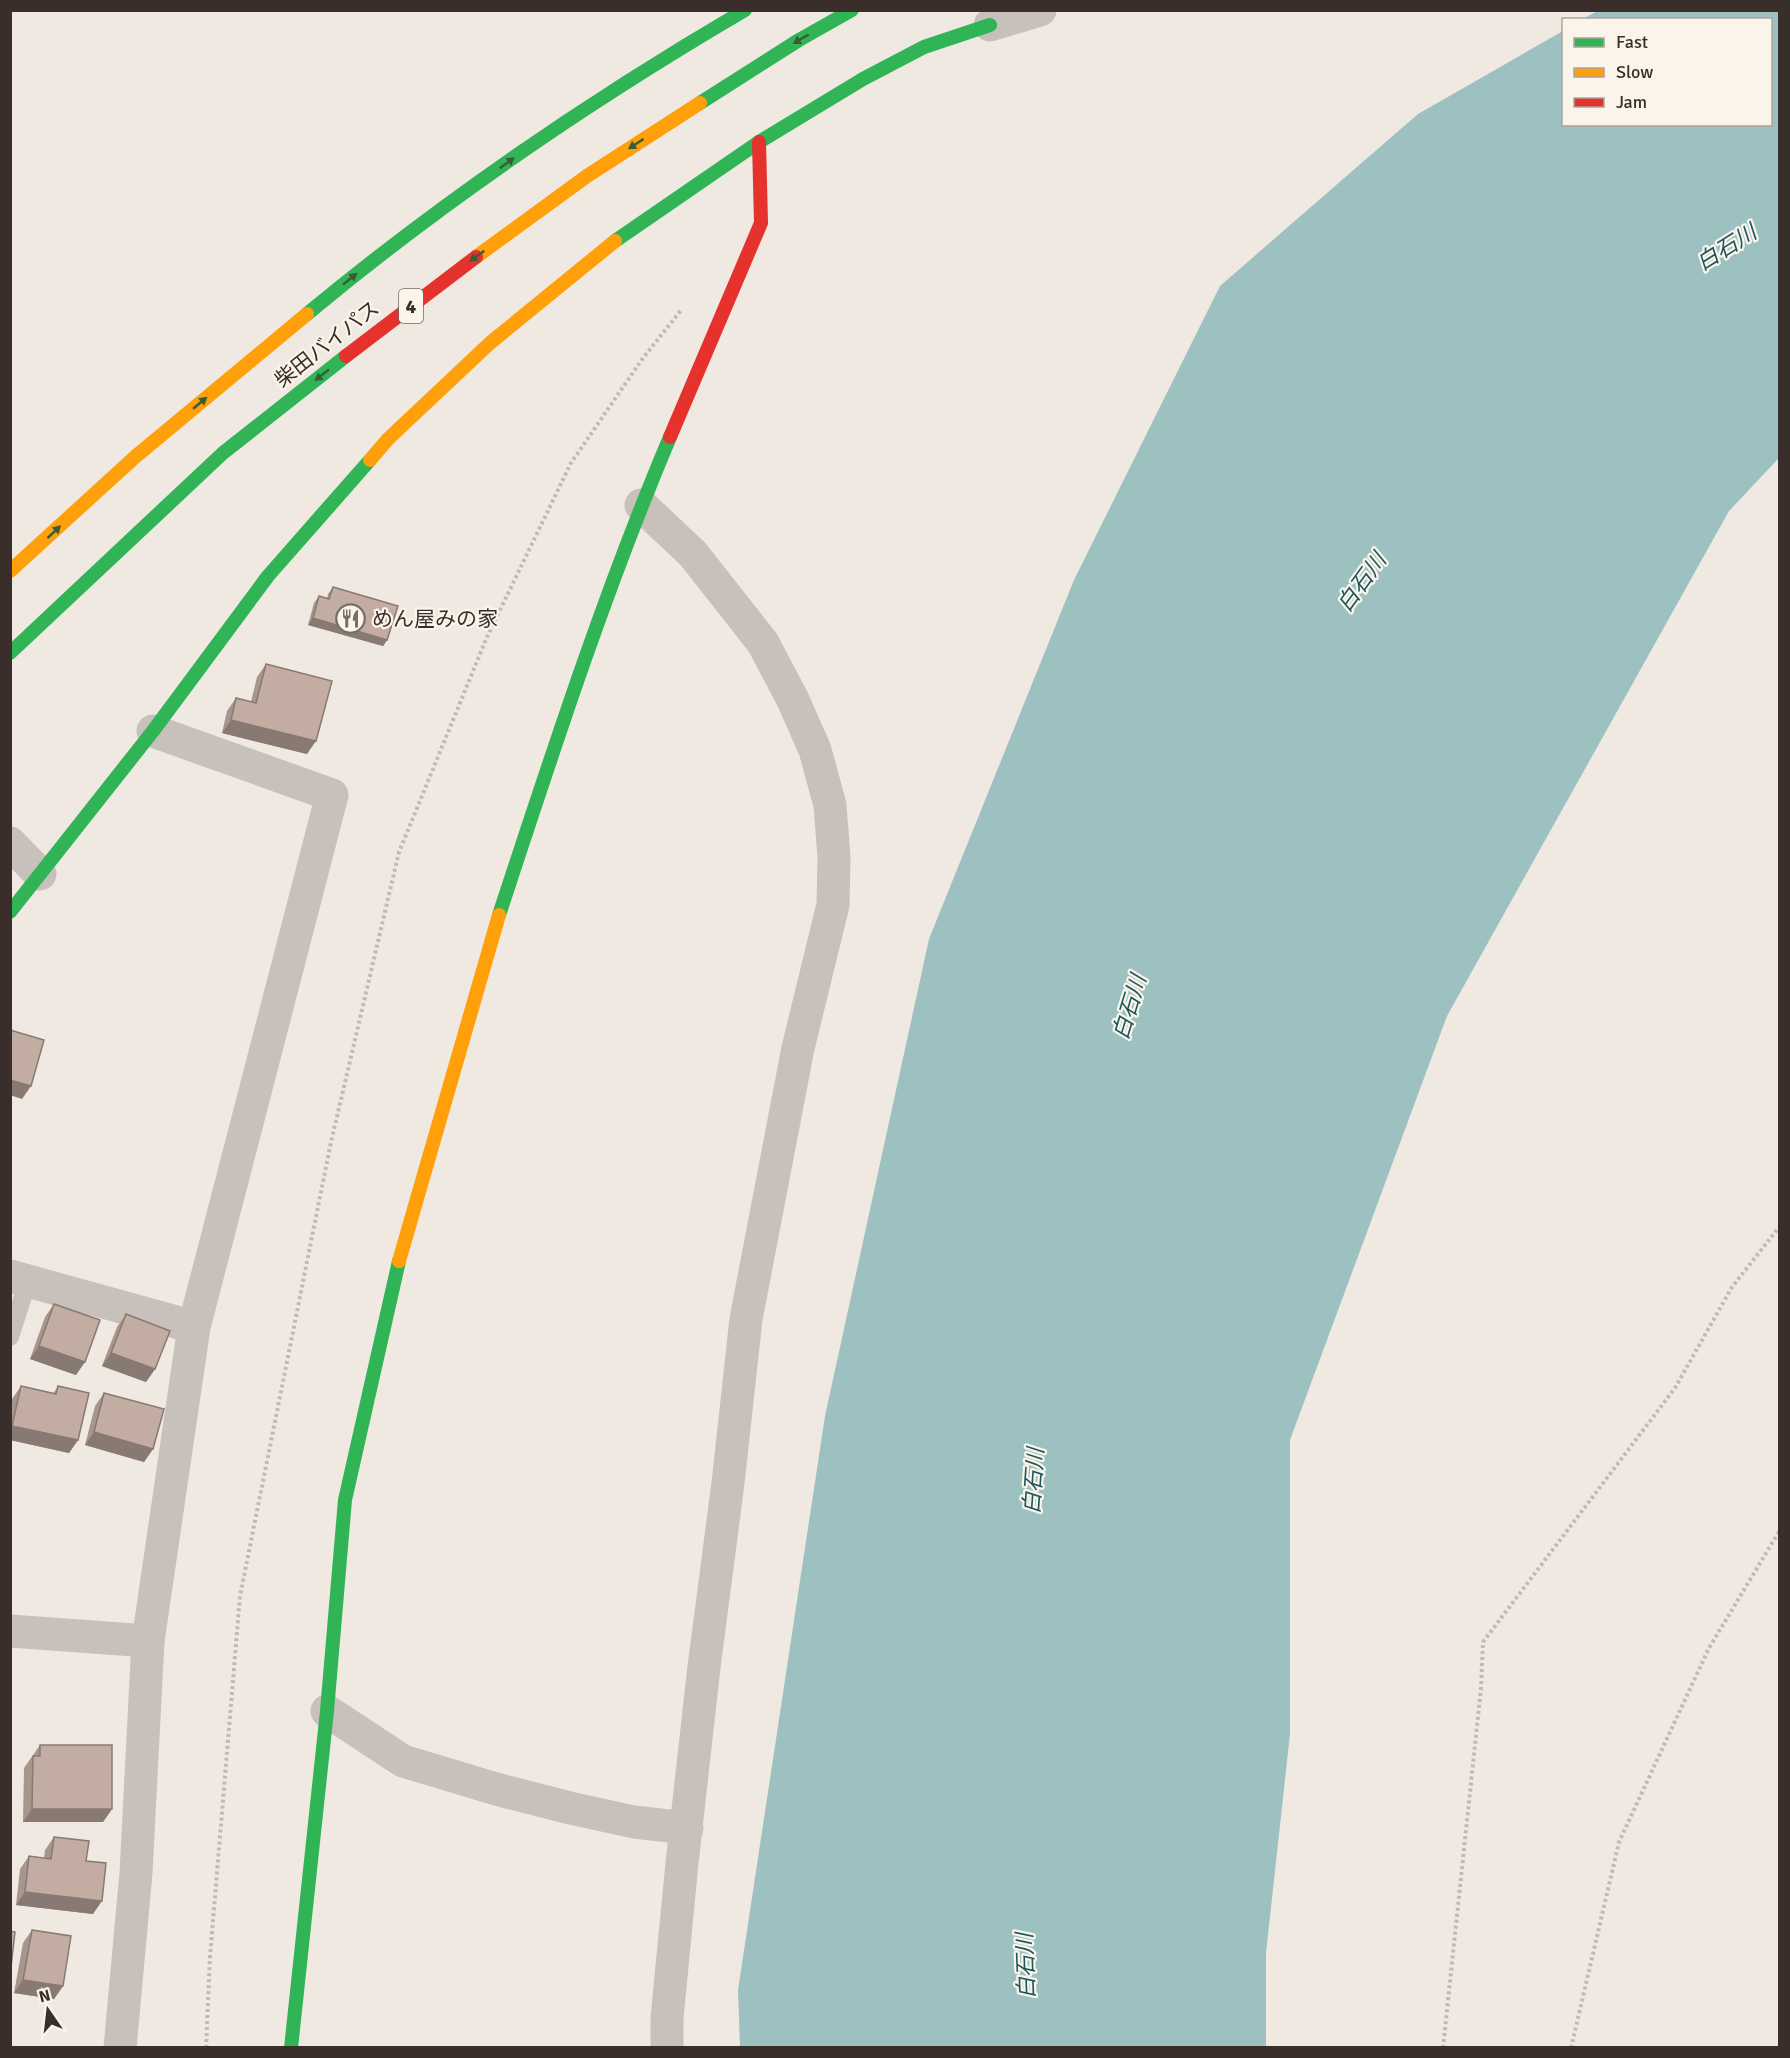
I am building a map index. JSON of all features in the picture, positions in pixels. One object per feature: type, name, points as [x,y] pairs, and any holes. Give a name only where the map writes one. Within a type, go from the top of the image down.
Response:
[{"type":"main road","name":"柴田バイパス","points":[[10,571],[135,457],[358,272],[522,152],[678,49],[745,10]]},
{"type":"main road","name":"柴田バイパス","points":[[10,653],[222,453],[469,262],[587,176],[799,40],[852,10]]},
{"type":"main road","points":[[10,912],[153,731],[268,576],[388,439],[490,343],[612,243],[759,142],[863,79],[924,47],[990,25]]},
{"type":"main road","points":[[291,2048],[327,1711],[345,1500],[403,1245],[499,915],[568,706],[641,505],[761,223],[759,142]]},
{"type":"street","points":[[990,25],[1040,10]]},
{"type":"street","points":[[641,505],[693,555],[763,643],[793,700],[815,750],[830,805],[834,857],[833,905],[798,1048],[746,1319],[687,1827],[667,2048]]},
{"type":"street","points":[[120,2048],[136,1873],[148,1641],[194,1327],[332,795],[153,731]]},
{"type":"street","points":[[10,843],[40,874]]},
{"type":"street","points":[[19,1279],[194,1327]]},
{"type":"street","points":[[10,1631],[148,1641]]},
{"type":"street","points":[[327,1711],[404,1761],[496,1789],[570,1808],[634,1822],[687,1827]]},
{"type":"lane","points":[[10,1336],[19,1279]]},
{"type":"path","points":[[206,2048],[210,1958],[240,1596],[331,1142],[399,852],[487,637],[571,463],[643,358],[686,305]]},
{"type":"path","points":[[1443,2048],[1481,1688],[1483,1642],[1675,1388],[1732,1287],[1779,1226]]},
{"type":"path","points":[[1571,2048],[1619,1842],[1709,1648],[1779,1530]]},
{"type":"water","name":"白石川","points":[[1599,10],[1779,11],[1779,458],[1729,511],[1447,1016],[1290,1440],[1290,1734],[1266,1953],[1266,2047],[740,2047],[738,1990],[825,1416],[929,939],[1074,580],[1220,286],[1418,114],[1562,32],[1562,126],[1772,126],[1772,18],[1585,18]]},
{"type":"building","name":"めん屋みの家","points":[[333,587],[398,606],[387,640],[313,618],[319,596],[329,599]]},
{"type":"building","points":[[266,664],[332,681],[316,741],[231,720],[236,698],[256,703]]},
{"type":"building","points":[[10,1030],[44,1040],[31,1086],[10,1080]]},
{"type":"building","points":[[54,1304],[100,1320],[85,1362],[39,1346]]},
{"type":"building","points":[[126,1314],[170,1331],[155,1369],[111,1353]]},
{"type":"building","points":[[21,1386],[56,1394],[58,1386],[89,1393],[78,1440],[12,1426]]},
{"type":"building","points":[[104,1393],[164,1409],[153,1449],[94,1432]]},
{"type":"building","points":[[40,1745],[112,1745],[112,1809],[32,1809],[33,1756],[40,1756]]},
{"type":"building","points":[[54,1837],[89,1841],[86,1861],[106,1863],[102,1901],[25,1892],[29,1856],[51,1859]]},
{"type":"building","points":[[32,1930],[71,1936],[63,1986],[23,1980]]},
{"type":"building","points":[[10,1931],[15,1932],[10,1976]]},
{"type":"traffic: fast","points":[[307,314],[358,272],[520,153],[631,79],[745,10]]},
{"type":"traffic: fast","points":[[700,103],[799,40],[852,10]]},
{"type":"traffic: fast","points":[[615,241],[759,142],[863,79],[924,47],[990,25]]},
{"type":"traffic: fast","points":[[10,653],[223,453],[346,356]]},
{"type":"traffic: fast","points":[[499,915],[601,614],[670,437]]},
{"type":"traffic: fast","points":[[10,912],[153,731],[268,576],[370,460]]},
{"type":"traffic: fast","points":[[291,2048],[327,1711],[345,1500],[399,1261]]},
{"type":"traffic: slow","points":[[476,257],[587,176],[700,103]]},
{"type":"traffic: slow","points":[[370,460],[388,439],[490,343],[615,241]]},
{"type":"traffic: slow","points":[[10,571],[135,457],[307,314]]},
{"type":"traffic: slow","points":[[399,1261],[499,915]]},
{"type":"traffic: jam","points":[[670,437],[761,223],[759,142]]},
{"type":"traffic: jam","points":[[346,356],[476,257]]},
{"type":"place","name":"めん屋みの家","points":[[351,619]]}]
